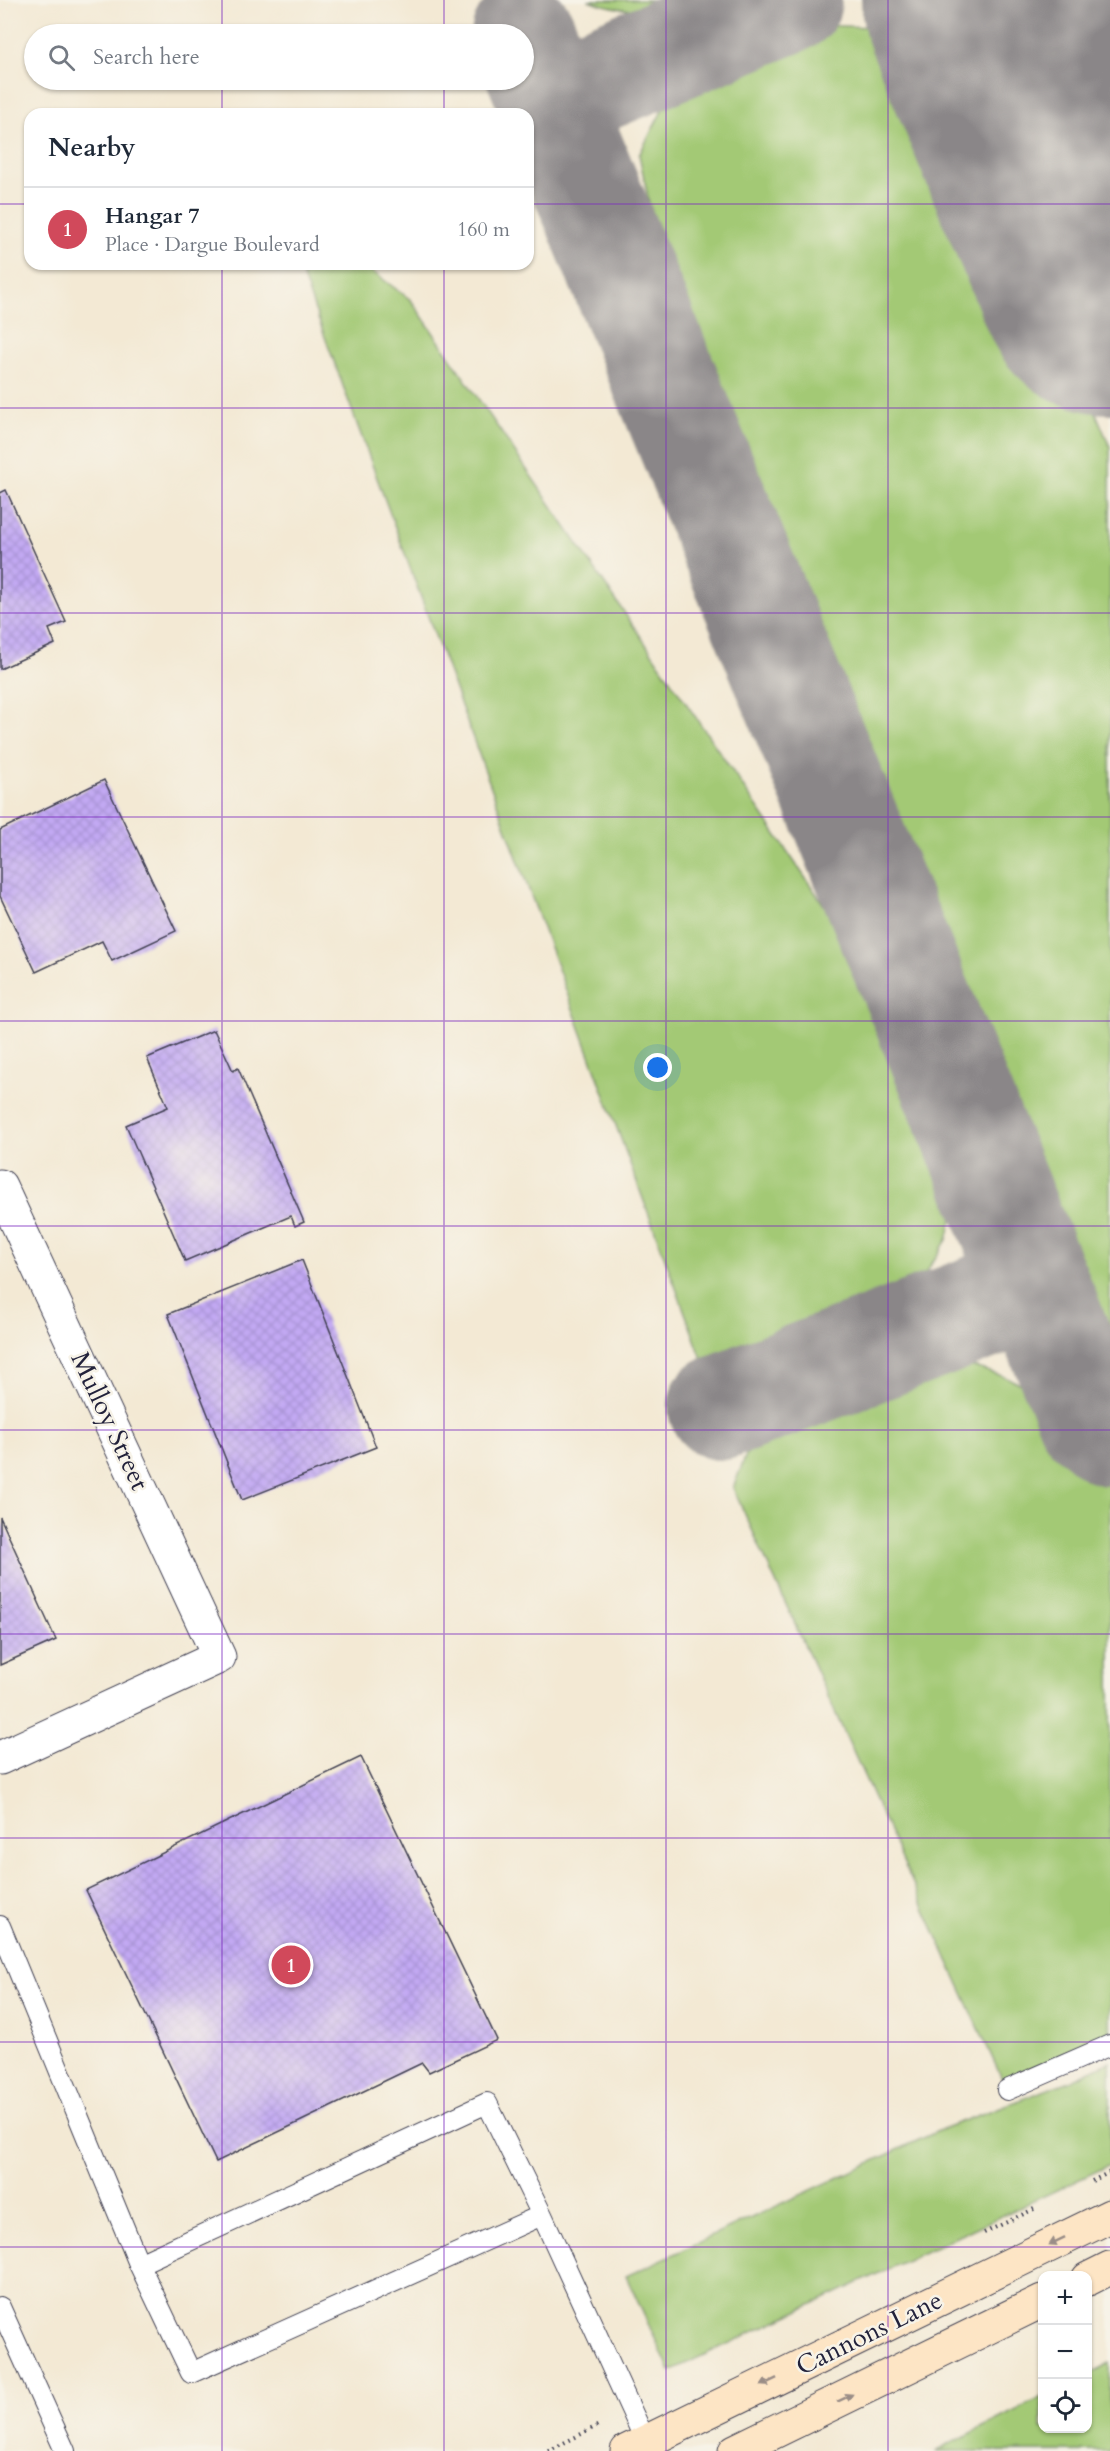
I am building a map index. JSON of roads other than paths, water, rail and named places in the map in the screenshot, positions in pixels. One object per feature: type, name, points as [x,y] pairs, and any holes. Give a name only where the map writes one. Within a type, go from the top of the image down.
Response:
[{"type":"main road","name":"Cannons Lane","points":[[641,2448],[1110,2216]]},
{"type":"main road","points":[[1092,2277],[1110,2268]]},
{"type":"main road","name":"Cannons Lane","points":[[735,2451],[1038,2303]]},
{"type":"street","name":"Mulloy Street","points":[[0,1186],[219,1657],[0,1758]]},
{"type":"lane","points":[[0,1926],[139,2264],[190,2373],[542,2215]]},
{"type":"lane","points":[[1007,2090],[1110,2045]]},
{"type":"lane","points":[[139,2264],[487,2103],[542,2215],[641,2448]]},
{"type":"lane","points":[[0,2307],[65,2451]]},
{"type":"place","name":"Hangar 7","points":[[291,1965]]}]
